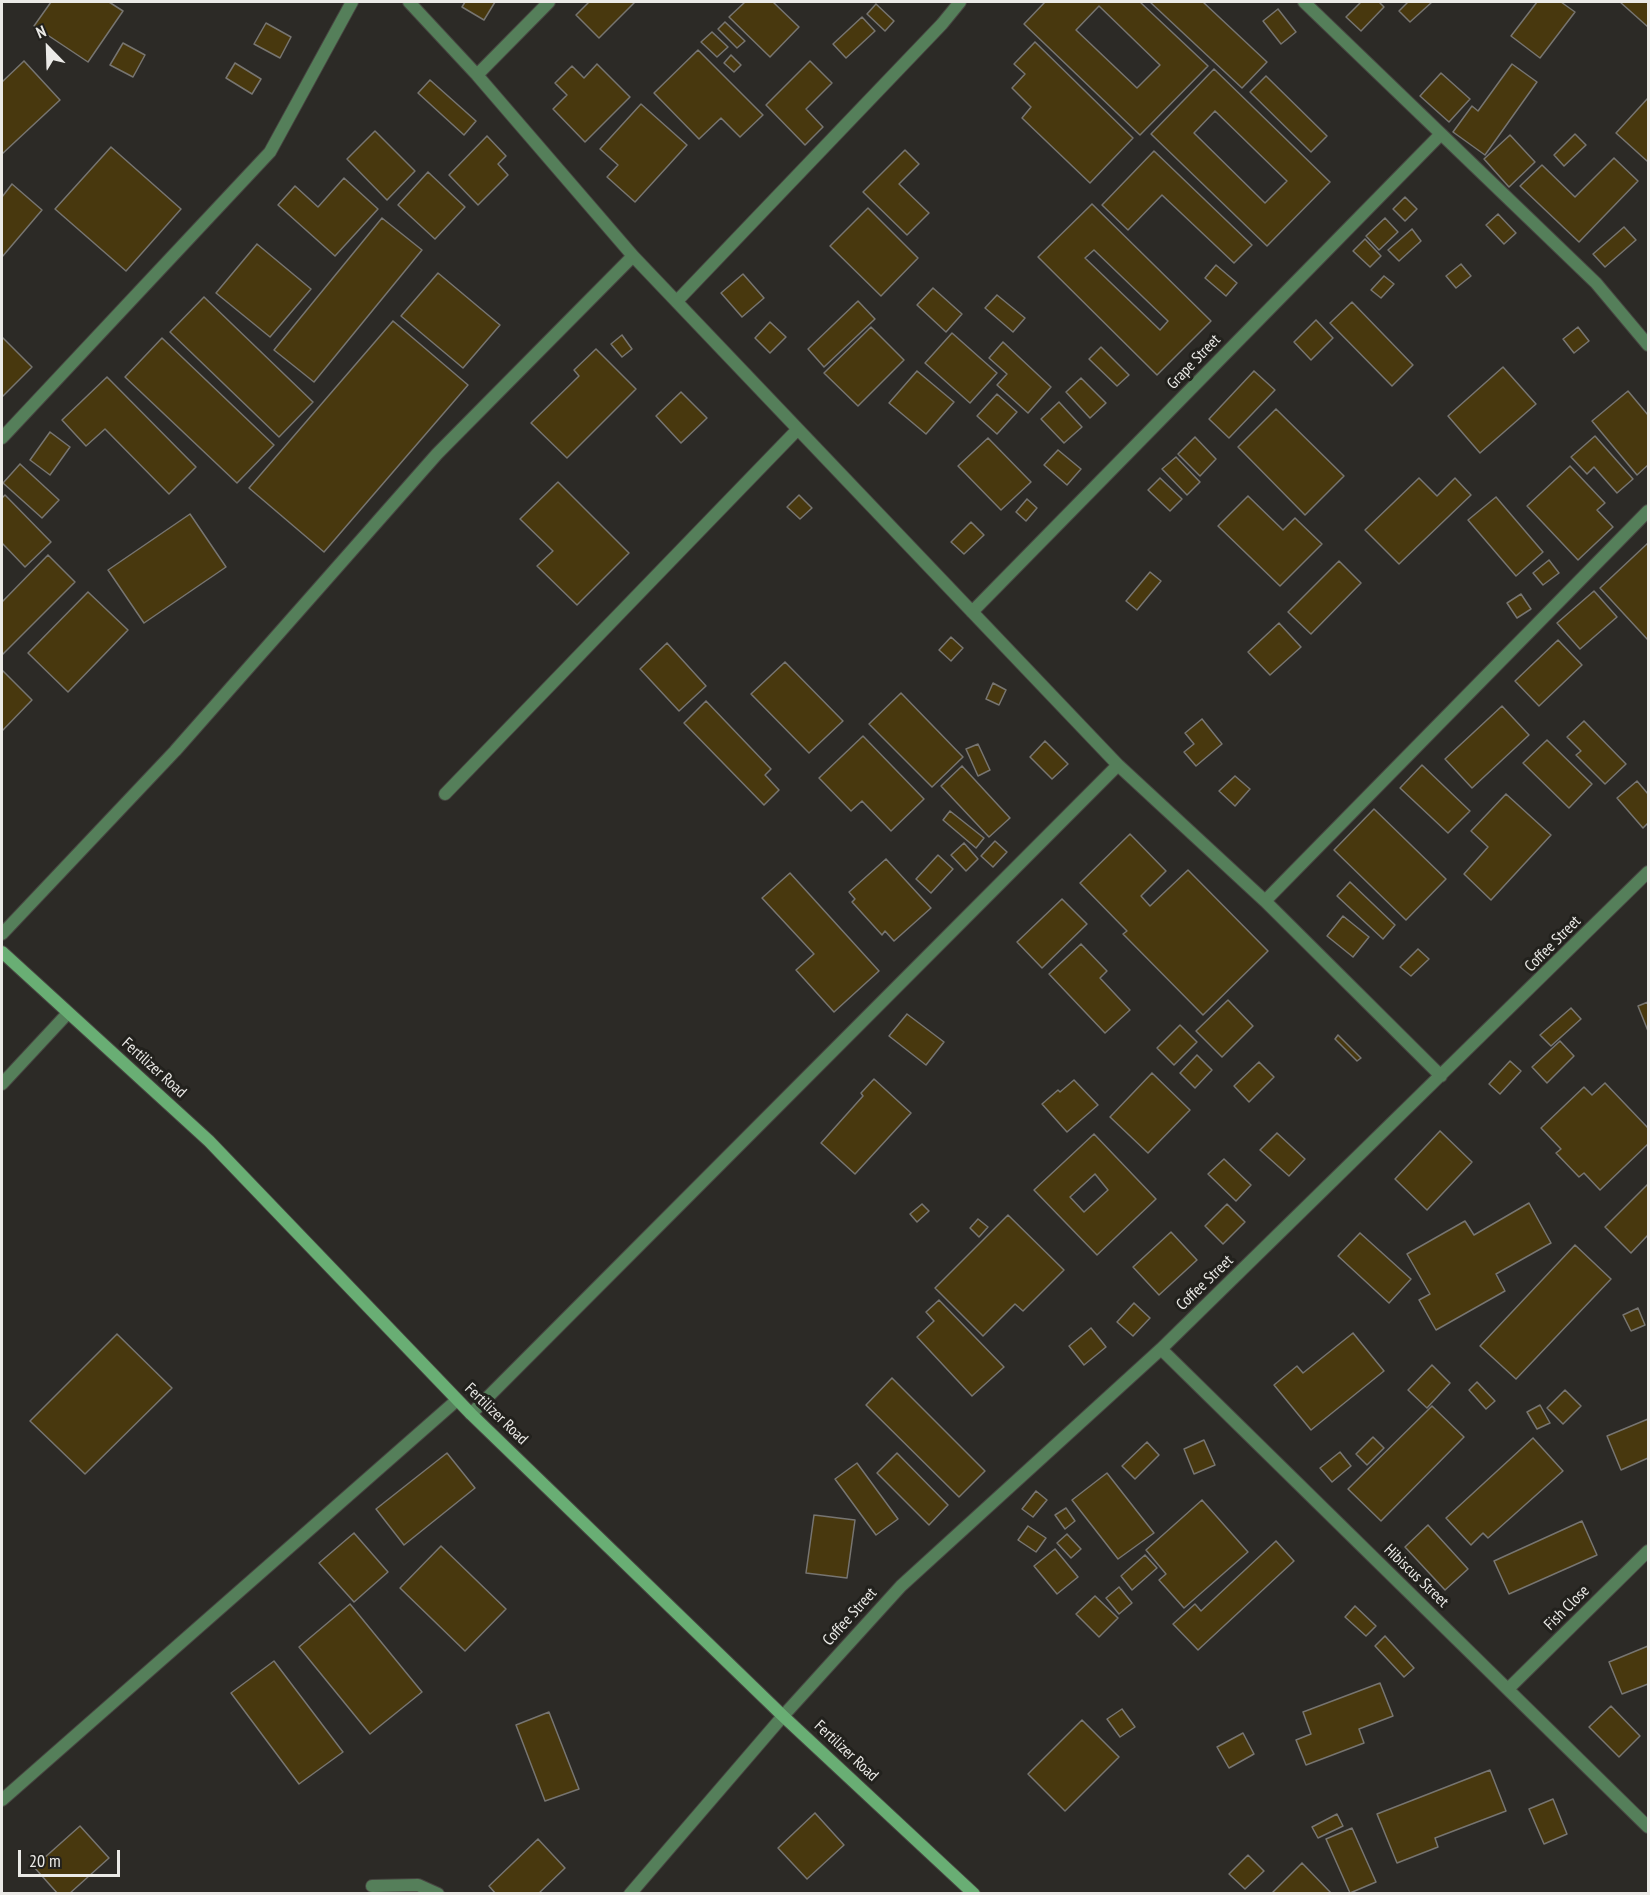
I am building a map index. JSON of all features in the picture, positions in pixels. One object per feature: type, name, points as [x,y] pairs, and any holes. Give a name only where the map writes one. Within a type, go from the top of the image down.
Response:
[{"type":"street","points":[[2,438],[270,152],[352,2]]},
{"type":"street","points":[[409,2],[477,75],[633,256],[1118,765],[1265,901],[1442,1076]]},
{"type":"street","points":[[477,75],[549,2]]},
{"type":"street","points":[[677,301],[942,24],[960,2]]},
{"type":"street","points":[[1304,2],[1596,283],[1648,345]]},
{"type":"street","name":"Grape Street","points":[[972,612],[1440,135]]},
{"type":"street","points":[[2,934],[174,751],[437,454],[633,256]]},
{"type":"street","points":[[445,794],[797,430]]},
{"type":"street","points":[[1265,901],[1648,511]]},
{"type":"street","points":[[471,1414],[1118,765]]},
{"type":"street","name":"Coffee Street","points":[[630,1893],[783,1716],[901,1586],[1161,1349],[1648,872]]},
{"type":"street","name":"Fertilizer Road","points":[[2,952],[209,1141],[471,1414],[783,1716],[974,1893]]},
{"type":"street","points":[[2,1084],[68,1013]]},
{"type":"street","name":"Hibiscus Street","points":[[1161,1349],[1648,1827]]},
{"type":"street","points":[[2,1800],[457,1400]]},
{"type":"street","name":"Fish Close","points":[[1508,1689],[1648,1551]]},
{"type":"street","points":[[372,1886],[418,1885],[438,1893]]},
{"type":"building","points":[[51,2],[109,2],[123,11],[88,62],[34,26]]},
{"type":"building","points":[[465,2],[495,2],[484,20],[462,7]]},
{"type":"building","points":[[589,2],[635,2],[599,38],[576,15]]},
{"type":"building","points":[[745,2],[773,2],[799,27],[770,57],[729,17]]},
{"type":"building","points":[[1045,2],[1140,2],[1208,66],[1140,135],[1024,24]],"holes":[[[1099,6],[1160,65],[1137,88],[1076,30]]]},
{"type":"building","points":[[1150,2],[1203,2],[1267,62],[1242,88]]},
{"type":"building","points":[[1361,2],[1379,2],[1384,7],[1361,31],[1346,17]]},
{"type":"building","points":[[1408,2],[1432,2],[1410,22],[1399,11]]},
{"type":"building","points":[[1537,2],[1561,2],[1575,12],[1540,58],[1511,36]]},
{"type":"building","points":[[1620,2],[1648,2],[1648,27]]},
{"type":"building","points":[[876,4],[894,21],[885,31],[867,14]]},
{"type":"building","points":[[1278,9],[1296,32],[1281,44],[1263,21]]},
{"type":"building","points":[[862,17],[875,31],[846,58],[833,44]]},
{"type":"building","points":[[725,22],[745,41],[737,48],[718,29]]},
{"type":"building","points":[[266,23],[291,37],[280,58],[254,44]]},
{"type":"building","points":[[712,32],[728,47],[717,57],[701,42]]},
{"type":"building","points":[[1035,42],[1133,138],[1090,183],[1022,118],[1031,107],[1012,88],[1025,74],[1014,64]]},
{"type":"building","points":[[123,43],[145,55],[133,77],[110,65]]},
{"type":"building","points":[[698,50],[763,115],[740,137],[721,118],[699,139],[654,93]]},
{"type":"building","points":[[731,55],[741,65],[734,72],[724,63]]},
{"type":"building","points":[[24,61],[60,100],[2,154],[2,82]]},
{"type":"building","points":[[810,61],[832,83],[806,109],[823,127],[805,145],[766,105]]},
{"type":"building","points":[[235,63],[261,79],[252,94],[226,78]]},
{"type":"building","points":[[597,64],[630,97],[585,142],[553,109],[567,95],[555,83],[572,66],[584,78]]},
{"type":"building","points":[[1512,64],[1537,82],[1485,155],[1453,132],[1472,106],[1478,111]]},
{"type":"building","points":[[1214,69],[1330,182],[1267,246],[1151,134]],"holes":[[[1215,111],[1287,181],[1265,203],[1194,133]]]},
{"type":"building","points":[[1441,73],[1470,99],[1449,122],[1420,96]]},
{"type":"building","points":[[1266,76],[1327,136],[1311,152],[1250,92]]},
{"type":"building","points":[[430,80],[476,121],[464,135],[418,93]]},
{"type":"building","points":[[1648,98],[1648,160],[1647,161],[1616,133]]},
{"type":"building","points":[[641,104],[687,145],[635,202],[607,177],[618,165],[600,149]]},
{"type":"building","points":[[375,131],[415,171],[387,200],[347,159]]},
{"type":"building","points":[[1575,134],[1586,145],[1564,166],[1554,155]]},
{"type":"building","points":[[1510,135],[1535,162],[1509,187],[1484,159]]},
{"type":"building","points":[[487,136],[506,156],[498,164],[508,175],[478,205],[449,175]]},
{"type":"building","points":[[111,147],[181,209],[126,271],[55,209]]},
{"type":"building","points":[[905,150],[919,164],[899,184],[929,213],[907,235],[863,192]]},
{"type":"building","points":[[1154,151],[1252,245],[1234,263],[1162,195],[1128,230],[1102,205]]},
{"type":"building","points":[[1614,158],[1638,181],[1579,242],[1520,186],[1542,165],[1575,197]]},
{"type":"building","points":[[428,172],[465,207],[435,239],[398,205]]},
{"type":"building","points":[[344,178],[378,209],[335,256],[278,205],[295,186],[318,207]]},
{"type":"building","points":[[12,184],[42,210],[2,257],[2,197]]},
{"type":"building","points":[[1405,197],[1417,209],[1405,221],[1393,209]]},
{"type":"building","points":[[1092,204],[1211,321],[1157,375],[1038,257]],"holes":[[[1094,250],[1168,321],[1160,330],[1085,258]]]},
{"type":"building","points":[[868,208],[918,258],[881,296],[830,246]]},
{"type":"building","points":[[1498,214],[1516,233],[1504,244],[1486,225]]},
{"type":"building","points":[[382,218],[422,250],[314,382],[274,350]]},
{"type":"building","points":[[1385,218],[1398,232],[1379,250],[1366,236]]},
{"type":"building","points":[[1624,227],[1636,240],[1605,267],[1593,254]]},
{"type":"building","points":[[1412,229],[1421,241],[1399,261],[1388,250]]},
{"type":"building","points":[[1365,239],[1381,256],[1370,267],[1353,251]]},
{"type":"building","points":[[257,244],[311,289],[270,337],[216,293]]},
{"type":"building","points":[[1461,264],[1471,276],[1456,288],[1446,276]]},
{"type":"building","points":[[1216,265],[1237,283],[1226,296],[1205,278]]},
{"type":"building","points":[[438,273],[500,325],[463,368],[401,316]]},
{"type":"building","points":[[743,274],[764,298],[742,317],[721,293]]},
{"type":"building","points":[[1384,276],[1394,284],[1381,298],[1371,290]]},
{"type":"building","points":[[933,288],[962,314],[946,332],[917,305]]},
{"type":"building","points":[[997,295],[1025,318],[1013,332],[985,308]]},
{"type":"building","points":[[204,297],[313,402],[279,437],[170,332]]},
{"type":"building","points":[[858,301],[875,319],[824,367],[808,349]]},
{"type":"building","points":[[1352,302],[1413,365],[1392,386],[1330,323]]},
{"type":"building","points":[[1316,320],[1333,338],[1311,360],[1294,342]]},
{"type":"building","points":[[393,321],[468,385],[324,552],[249,488]]},
{"type":"building","points":[[770,322],[786,337],[770,353],[755,338]]},
{"type":"building","points":[[871,327],[904,360],[858,406],[824,373]]},
{"type":"building","points":[[1578,327],[1589,341],[1574,353],[1563,339]]},
{"type":"building","points":[[952,333],[997,373],[970,403],[925,363]]},
{"type":"building","points":[[622,335],[632,349],[622,357],[611,344]]},
{"type":"building","points":[[2,337],[32,367],[2,397]]},
{"type":"building","points":[[162,338],[274,445],[237,483],[125,377]]},
{"type":"building","points":[[1003,342],[1051,387],[1028,413],[997,385],[1007,374],[989,358]]},
{"type":"building","points":[[1101,347],[1129,375],[1117,386],[1089,359]]},
{"type":"building","points":[[596,349],[636,389],[567,458],[531,423],[579,376],[574,370]]},
{"type":"building","points":[[1503,367],[1536,404],[1480,453],[1448,416]]},
{"type":"building","points":[[917,371],[954,402],[926,434],[889,403]]},
{"type":"building","points":[[1254,371],[1275,390],[1229,438],[1209,419]]},
{"type":"building","points":[[107,377],[196,467],[169,494],[105,429],[86,446],[62,420]]},
{"type":"building","points":[[1081,378],[1106,403],[1090,418],[1066,392]]},
{"type":"building","points":[[1628,391],[1648,415],[1648,465],[1637,475],[1592,421]]},
{"type":"building","points":[[681,392],[707,418],[681,443],[656,416]]},
{"type":"building","points":[[997,394],[1017,412],[997,434],[977,416]]},
{"type":"building","points":[[1059,402],[1082,427],[1064,443],[1041,419]]},
{"type":"building","points":[[1276,409],[1344,476],[1305,515],[1238,447]]},
{"type":"building","points":[[50,432],[70,447],[50,475],[30,460]]},
{"type":"building","points":[[1595,436],[1633,479],[1617,493],[1594,467],[1587,474],[1571,457]]},
{"type":"building","points":[[1195,437],[1216,459],[1200,476],[1178,454]]},
{"type":"building","points":[[988,438],[1031,482],[1001,510],[958,466]]},
{"type":"building","points":[[1058,450],[1081,469],[1067,485],[1044,465]]},
{"type":"building","points":[[1176,457],[1200,482],[1187,495],[1162,469]]},
{"type":"building","points":[[20,464],[59,500],[42,518],[3,483]]},
{"type":"building","points":[[1570,466],[1605,503],[1597,510],[1613,527],[1578,560],[1527,506]]},
{"type":"building","points":[[1160,478],[1182,499],[1170,511],[1148,490]]},
{"type":"building","points":[[1419,478],[1437,496],[1455,478],[1471,495],[1399,564],[1365,530]]},
{"type":"building","points":[[558,482],[629,553],[577,605],[537,566],[553,551],[520,519]]},
{"type":"building","points":[[5,495],[51,542],[25,567],[2,543],[2,498]]},
{"type":"building","points":[[799,495],[812,508],[800,519],[787,507]]},
{"type":"building","points":[[1248,496],[1283,530],[1295,518],[1322,544],[1280,586],[1218,526]]},
{"type":"building","points":[[1496,497],[1543,552],[1516,576],[1468,520]]},
{"type":"building","points":[[1027,499],[1037,508],[1026,521],[1016,512]]},
{"type":"building","points":[[190,514],[226,567],[144,623],[108,570]]},
{"type":"building","points":[[971,522],[984,535],[964,554],[951,542]]},
{"type":"building","points":[[1648,543],[1648,640],[1600,588]]},
{"type":"building","points":[[48,555],[75,582],[2,655],[2,602]]},
{"type":"building","points":[[1549,560],[1559,573],[1543,585],[1533,573]]},
{"type":"building","points":[[1339,561],[1361,583],[1311,634],[1288,612]]},
{"type":"building","points":[[1150,572],[1161,581],[1137,610],[1126,601]]},
{"type":"building","points":[[1594,591],[1617,617],[1580,649],[1557,623]]},
{"type":"building","points":[[88,592],[128,630],[68,692],[28,653]]},
{"type":"building","points":[[1521,594],[1531,609],[1517,618],[1507,603]]},
{"type":"building","points":[[1279,623],[1301,647],[1270,675],[1248,652]]},
{"type":"building","points":[[951,637],[963,648],[951,661],[939,650]]},
{"type":"building","points":[[1558,640],[1582,665],[1539,706],[1515,681]]},
{"type":"building","points":[[667,643],[706,686],[679,711],[640,669]]},
{"type":"building","points":[[785,662],[843,721],[809,753],[751,694]]},
{"type":"building","points":[[2,670],[32,700],[2,731]]},
{"type":"building","points":[[993,683],[1006,690],[999,705],[986,699]]},
{"type":"building","points":[[901,693],[963,757],[932,787],[869,724]]},
{"type":"building","points":[[706,701],[771,769],[765,775],[779,790],[764,805],[684,723]]},
{"type":"building","points":[[1502,706],[1529,735],[1472,788],[1445,759]]},
{"type":"building","points":[[1202,719],[1222,744],[1196,766],[1184,752],[1194,744],[1185,733]]},
{"type":"building","points":[[1584,721],[1626,764],[1605,784],[1576,755],[1581,751],[1567,737]]},
{"type":"building","points":[[863,736],[924,799],[891,831],[862,801],[851,811],[819,778]]},
{"type":"building","points":[[1547,740],[1592,784],[1569,808],[1523,763]]},
{"type":"building","points":[[1045,741],[1068,764],[1052,779],[1030,757]]},
{"type":"building","points":[[978,744],[990,770],[978,776],[966,749]]},
{"type":"building","points":[[1422,765],[1470,811],[1448,833],[1400,788]]},
{"type":"building","points":[[962,766],[1010,818],[989,837],[941,786]]},
{"type":"building","points":[[1235,776],[1250,789],[1235,806],[1219,791]]},
{"type":"building","points":[[1637,781],[1648,794],[1648,823],[1643,828],[1617,798]]},
{"type":"building","points":[[1506,794],[1551,835],[1491,900],[1464,874],[1488,847],[1471,831]]},
{"type":"building","points":[[1374,809],[1446,879],[1406,920],[1334,850]]},
{"type":"building","points":[[950,811],[984,838],[976,848],[943,820]]},
{"type":"building","points":[[1130,834],[1166,871],[1141,896],[1150,906],[1188,870],[1268,951],[1203,1015],[1123,934],[1127,931],[1080,883]]},
{"type":"building","points":[[995,841],[1007,852],[993,867],[981,856]]},
{"type":"building","points":[[964,843],[978,859],[966,871],[951,855]]},
{"type":"building","points":[[938,855],[953,869],[931,893],[916,879]]},
{"type":"building","points":[[886,859],[931,908],[894,941],[885,931],[882,935],[852,902],[855,899],[849,892]]},
{"type":"building","points":[[790,873],[879,971],[834,1012],[796,970],[814,954],[762,898]]},
{"type":"building","points":[[1350,882],[1395,925],[1383,939],[1337,896]]},
{"type":"building","points":[[1062,899],[1087,924],[1042,968],[1017,942]]},
{"type":"building","points":[[1343,916],[1369,937],[1353,957],[1327,936]]},
{"type":"building","points":[[1081,944],[1107,971],[1100,978],[1130,1010],[1105,1033],[1049,974]]},
{"type":"building","points":[[1418,949],[1429,959],[1411,976],[1400,967]]},
{"type":"building","points":[[1228,1000],[1253,1026],[1222,1057],[1196,1031]]},
{"type":"building","points":[[1648,1002],[1648,1031],[1638,1006]]},
{"type":"building","points":[[1571,1008],[1581,1019],[1551,1046],[1540,1035]]},
{"type":"building","points":[[907,1014],[944,1042],[926,1065],[889,1036]]},
{"type":"building","points":[[1180,1025],[1197,1042],[1174,1065],[1157,1048]]},
{"type":"building","points":[[1338,1035],[1361,1058],[1357,1061],[1335,1039]]},
{"type":"building","points":[[1560,1041],[1574,1056],[1547,1083],[1532,1067]]},
{"type":"building","points":[[1197,1055],[1212,1070],[1195,1088],[1180,1073]]},
{"type":"building","points":[[1510,1061],[1521,1071],[1500,1094],[1489,1084]]},
{"type":"building","points":[[1259,1062],[1274,1077],[1249,1102],[1234,1086]]},
{"type":"building","points":[[1152,1073],[1190,1110],[1148,1153],[1110,1117]]},
{"type":"building","points":[[874,1079],[911,1113],[855,1174],[821,1143],[863,1096],[861,1093]]},
{"type":"building","points":[[1074,1080],[1098,1105],[1067,1132],[1042,1104]]},
{"type":"building","points":[[1605,1083],[1648,1128],[1648,1144],[1600,1190],[1584,1173],[1579,1177],[1556,1153],[1561,1149],[1541,1128],[1584,1087],[1592,1095]]},
{"type":"building","points":[[1440,1131],[1472,1162],[1427,1210],[1395,1179]]},
{"type":"building","points":[[1277,1133],[1305,1159],[1289,1176],[1260,1150]]},
{"type":"building","points":[[1094,1134],[1156,1199],[1097,1255],[1034,1190]],"holes":[[[1095,1174],[1108,1190],[1084,1212],[1070,1197]]]},
{"type":"building","points":[[1224,1159],[1251,1185],[1236,1201],[1208,1174]]},
{"type":"building","points":[[1648,1184],[1648,1235],[1631,1253],[1605,1227]]},
{"type":"building","points":[[1529,1203],[1551,1243],[1496,1274],[1505,1291],[1436,1330],[1419,1300],[1430,1294],[1407,1254],[1465,1221],[1474,1235]]},
{"type":"building","points":[[922,1204],[929,1211],[917,1222],[910,1214]]},
{"type":"building","points":[[1227,1204],[1245,1222],[1223,1244],[1205,1226]]},
{"type":"building","points":[[1008,1215],[1064,1270],[1023,1311],[1015,1304],[983,1336],[935,1288]]},
{"type":"building","points":[[978,1219],[988,1227],[979,1237],[970,1228]]},
{"type":"building","points":[[1171,1232],[1197,1260],[1159,1295],[1133,1267]]},
{"type":"building","points":[[1360,1233],[1411,1279],[1389,1303],[1338,1256]]},
{"type":"building","points":[[1575,1245],[1611,1279],[1516,1379],[1480,1346]]},
{"type":"building","points":[[939,1300],[1004,1367],[972,1396],[917,1337],[934,1321],[926,1312]]},
{"type":"building","points":[[1134,1303],[1150,1318],[1133,1336],[1117,1322]]},
{"type":"building","points":[[1638,1308],[1645,1325],[1631,1331],[1623,1315]]},
{"type":"building","points":[[1091,1328],[1106,1347],[1084,1365],[1069,1346]]},
{"type":"building","points":[[1353,1333],[1384,1371],[1311,1430],[1274,1385],[1297,1366],[1303,1373]]},
{"type":"building","points":[[117,1334],[172,1388],[85,1474],[30,1421]]},
{"type":"building","points":[[1432,1365],[1450,1383],[1427,1408],[1408,1390]]},
{"type":"building","points":[[892,1378],[985,1471],[959,1497],[866,1405]]},
{"type":"building","points":[[1477,1382],[1495,1401],[1486,1409],[1469,1390]]},
{"type":"building","points":[[1565,1390],[1581,1406],[1563,1424],[1547,1408]]},
{"type":"building","points":[[1540,1405],[1550,1423],[1537,1429],[1527,1412]]},
{"type":"building","points":[[1432,1406],[1464,1437],[1381,1521],[1348,1489]]},
{"type":"building","points":[[1648,1419],[1648,1458],[1621,1470],[1607,1436]]},
{"type":"building","points":[[1373,1437],[1384,1448],[1367,1465],[1356,1454]]},
{"type":"building","points":[[1533,1438],[1563,1471],[1488,1538],[1483,1533],[1471,1545],[1446,1518]]},
{"type":"building","points":[[1204,1440],[1215,1465],[1194,1474],[1184,1449]]},
{"type":"building","points":[[1147,1442],[1159,1455],[1135,1479],[1122,1466]]},
{"type":"building","points":[[1340,1452],[1351,1466],[1332,1482],[1320,1468]]},
{"type":"building","points":[[447,1453],[475,1488],[404,1545],[376,1509]]},
{"type":"building","points":[[897,1453],[948,1505],[929,1525],[877,1473]]},
{"type":"building","points":[[857,1463],[898,1519],[876,1535],[835,1479]]},
{"type":"building","points":[[1107,1473],[1154,1533],[1118,1559],[1072,1500]]},
{"type":"building","points":[[1036,1491],[1047,1500],[1033,1517],[1022,1509]]},
{"type":"building","points":[[1202,1500],[1248,1552],[1184,1608],[1159,1580],[1166,1574],[1146,1550]]},
{"type":"building","points":[[1066,1508],[1075,1521],[1065,1529],[1055,1515]]},
{"type":"building","points":[[814,1515],[855,1520],[847,1578],[806,1573]]},
{"type":"building","points":[[1582,1521],[1597,1555],[1509,1594],[1494,1561]]},
{"type":"building","points":[[1428,1525],[1468,1569],[1445,1590],[1405,1547]]},
{"type":"building","points":[[1028,1526],[1046,1538],[1036,1552],[1018,1540]]},
{"type":"building","points":[[354,1533],[388,1572],[354,1602],[319,1563]]},
{"type":"building","points":[[1067,1534],[1081,1549],[1071,1558],[1057,1543]]},
{"type":"building","points":[[1276,1541],[1294,1561],[1198,1650],[1173,1624],[1195,1604],[1201,1611]]},
{"type":"building","points":[[441,1546],[506,1609],[465,1651],[400,1588]]},
{"type":"building","points":[[1055,1549],[1078,1577],[1057,1594],[1034,1566]]},
{"type":"building","points":[[1145,1555],[1157,1568],[1132,1590],[1121,1576]]},
{"type":"building","points":[[1119,1587],[1132,1603],[1119,1614],[1106,1598]]},
{"type":"building","points":[[1095,1596],[1118,1618],[1099,1637],[1076,1614]]},
{"type":"building","points":[[350,1604],[422,1692],[370,1734],[299,1647]]},
{"type":"building","points":[[1355,1606],[1376,1626],[1366,1636],[1345,1617]]},
{"type":"building","points":[[1385,1636],[1414,1668],[1404,1677],[1375,1646]]},
{"type":"building","points":[[1648,1646],[1648,1684],[1622,1694],[1609,1662]]},
{"type":"building","points":[[274,1661],[343,1752],[299,1784],[231,1693]]},
{"type":"building","points":[[1380,1683],[1393,1716],[1359,1729],[1364,1743],[1306,1765],[1296,1740],[1311,1734],[1303,1712]]},
{"type":"building","points":[[1611,1706],[1640,1736],[1619,1757],[1589,1727]]},
{"type":"building","points":[[1122,1709],[1135,1727],[1120,1737],[1107,1719]]},
{"type":"building","points":[[549,1712],[579,1789],[545,1801],[516,1725]]},
{"type":"building","points":[[1082,1720],[1119,1757],[1065,1811],[1028,1774]]},
{"type":"building","points":[[1243,1733],[1254,1754],[1229,1768],[1217,1747]]},
{"type":"building","points":[[1490,1770],[1506,1811],[1435,1838],[1438,1847],[1397,1863],[1377,1814]]},
{"type":"building","points":[[1553,1799],[1567,1834],[1544,1844],[1529,1809]]},
{"type":"building","points":[[815,1813],[844,1845],[807,1879],[778,1848]]},
{"type":"building","points":[[1337,1814],[1343,1826],[1318,1838],[1312,1827]]},
{"type":"building","points":[[80,1826],[109,1858],[69,1894],[58,1894],[34,1867]]},
{"type":"building","points":[[1352,1828],[1376,1882],[1350,1893],[1326,1839]]},
{"type":"building","points":[[538,1839],[565,1868],[538,1894],[496,1894],[489,1886]]},
{"type":"building","points":[[1248,1855],[1264,1871],[1245,1889],[1229,1874]]},
{"type":"building","points":[[1302,1863],[1332,1894],[1271,1894]]}]
